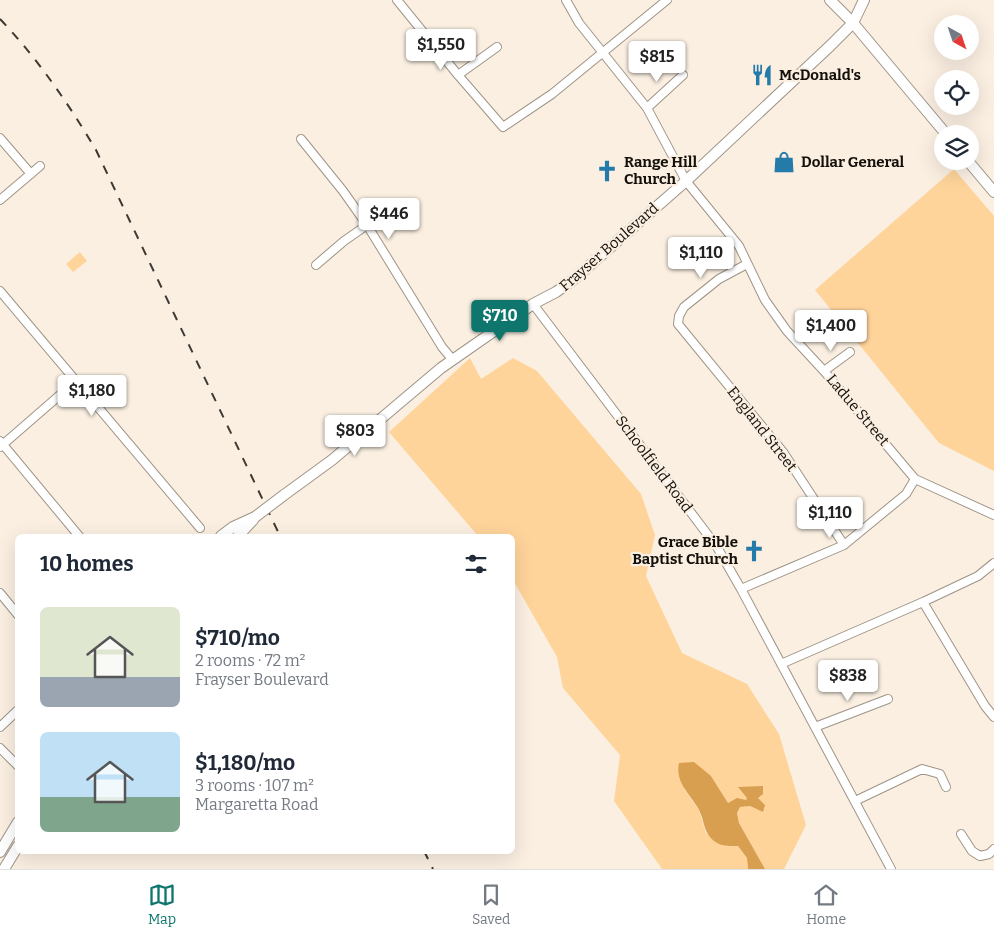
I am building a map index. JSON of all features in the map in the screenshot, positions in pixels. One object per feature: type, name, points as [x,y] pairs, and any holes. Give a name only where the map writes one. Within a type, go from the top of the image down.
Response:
[{"type":"main road","points":[[830,0],[853,23],[938,125]]},
{"type":"main road","name":"Frayser Boulevard","points":[[255,517],[332,460],[452,359],[532,304],[556,292],[573,280],[686,181],[853,23],[864,0]]},
{"type":"main road","points":[[976,170],[994,192]]},
{"type":"main road","points":[[224,534],[233,527],[255,517]]},
{"type":"main road","points":[[240,534],[255,517]]},
{"type":"main road","points":[[0,852],[15,827]]},
{"type":"main road","points":[[4,869],[15,851]]},
{"type":"street","points":[[397,0],[503,127],[552,94],[667,0]]},
{"type":"street","name":"Ladue Street","points":[[566,0],[579,23],[647,108],[686,181],[739,246],[765,300],[787,330],[915,478],[994,515]]},
{"type":"street","points":[[458,75],[497,47]]},
{"type":"street","points":[[647,108],[683,75]]},
{"type":"street","points":[[0,138],[31,174]]},
{"type":"street","points":[[301,139],[343,191],[367,225],[442,347],[452,359]]},
{"type":"street","points":[[0,200],[40,166]]},
{"type":"street","points":[[316,265],[367,225]]},
{"type":"street","name":"England Street","points":[[747,264],[712,285],[684,306],[679,316],[678,324],[784,452],[844,545]]},
{"type":"street","points":[[0,291],[200,528]]},
{"type":"street","name":"Schoolfield Road","points":[[532,304],[717,547],[891,869]]},
{"type":"street","points":[[824,371],[850,352]]},
{"type":"street","points":[[76,381],[1,444],[77,534]]},
{"type":"street","points":[[741,589],[844,545],[906,494],[915,478]]},
{"type":"street","points":[[780,664],[923,602],[978,576],[994,563]]},
{"type":"street","points":[[0,594],[15,612]]},
{"type":"street","points":[[923,602],[985,706],[994,717]]},
{"type":"street","points":[[815,727],[888,699]]},
{"type":"street","points":[[0,727],[15,713]]},
{"type":"street","points":[[0,748],[15,763]]},
{"type":"street","points":[[855,801],[922,769],[940,774],[946,787]]},
{"type":"street","points":[[961,834],[972,852],[980,856],[989,854],[994,850]]},
{"type":"shaded area","points":[[955,170],[994,216],[994,471],[939,443],[815,290]]},
{"type":"shaded area","points":[[80,252],[87,261],[73,272],[66,264]]},
{"type":"shaded area","points":[[470,358],[481,379],[513,358],[537,371],[641,494],[655,535],[646,576],[682,653],[747,684],[779,734],[806,825],[784,869],[765,869],[739,823],[737,813],[740,807],[750,806],[763,812],[738,788],[748,798],[728,803],[711,776],[684,789],[699,810],[706,833],[720,844],[738,846],[747,858],[748,869],[662,869],[614,801],[620,755],[563,688],[557,657],[515,584],[515,534],[476,534],[389,432]]},
{"type":"shaded area","points":[[694,762],[711,776],[728,803],[737,798],[746,800],[747,798],[738,787],[763,786],[763,794],[758,798],[765,805],[763,812],[750,806],[740,807],[737,813],[739,823],[765,869],[748,869],[747,858],[738,846],[719,844],[710,837],[705,828],[701,813],[679,776],[679,763]]},
{"type":"railway","points":[[0,19],[52,82],[96,150],[279,534]]},
{"type":"railway","points":[[426,854],[433,869]]},
{"type":"place","name":"McDonald's","points":[[762,75]]},
{"type":"place","name":"Dollar General","points":[[784,162]]},
{"type":"place","name":"Range Hill Church","points":[[607,171]]},
{"type":"place","name":"Grace Bible Baptist Church","points":[[754,551]]}]
